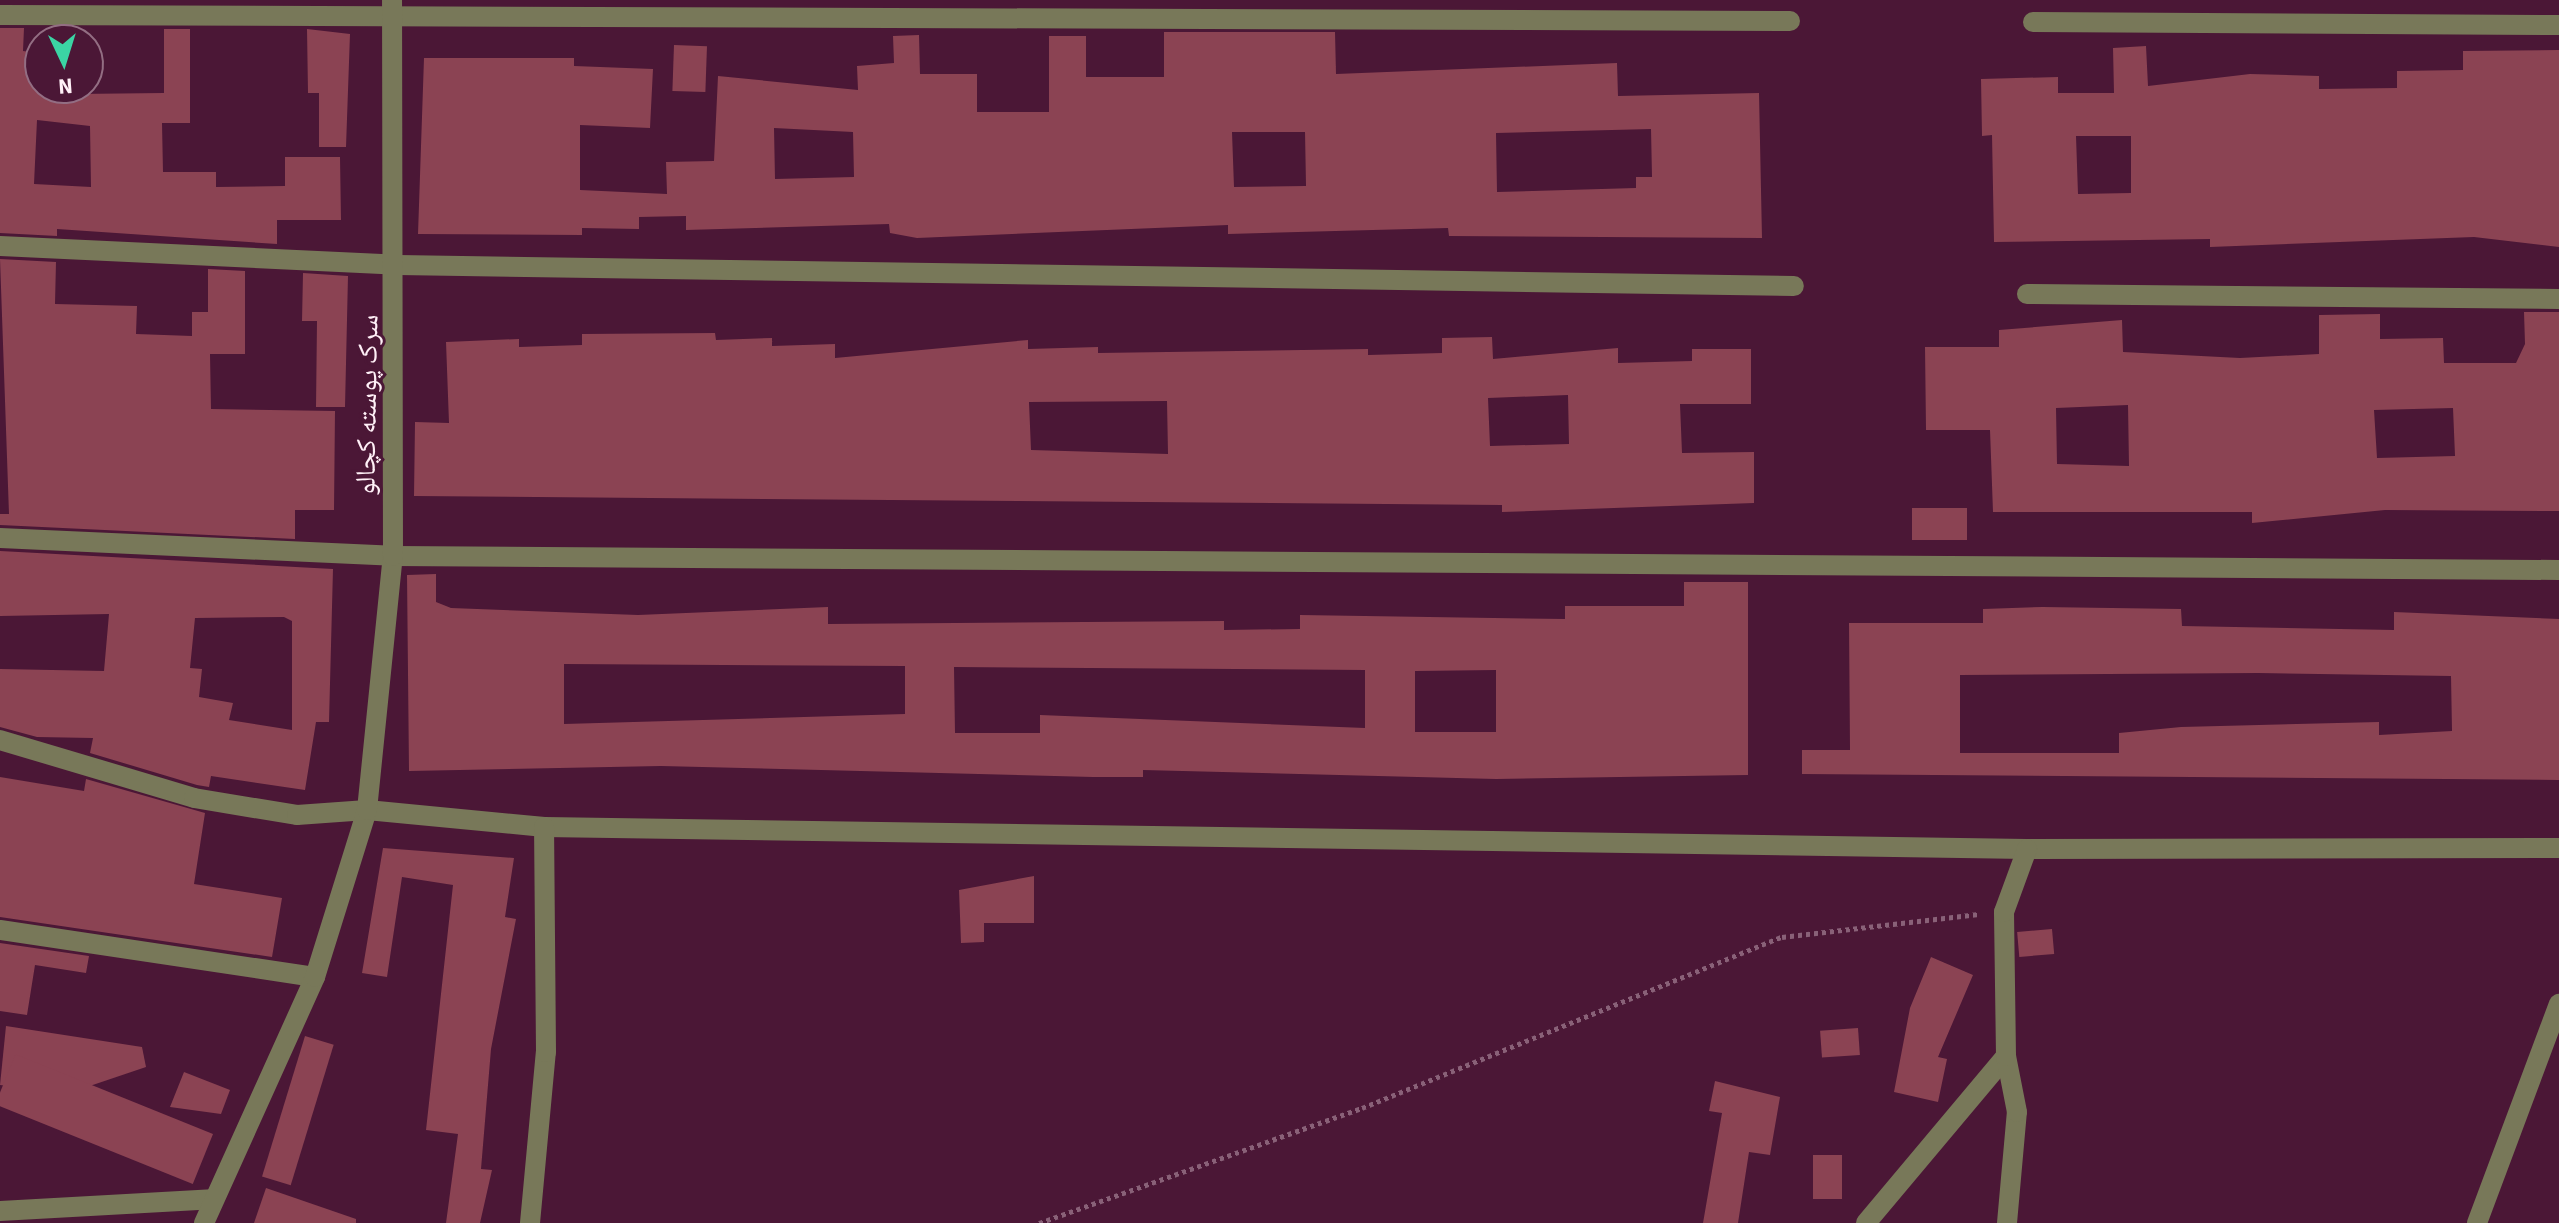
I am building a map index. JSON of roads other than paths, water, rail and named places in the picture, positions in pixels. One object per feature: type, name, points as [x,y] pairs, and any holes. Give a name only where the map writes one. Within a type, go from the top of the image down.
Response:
[{"type":"street","points":[[0,15],[392,10],[1790,21]]},
{"type":"street","name":"سرک پوسته کچالو","points":[[204,1223],[212,1199],[315,977],[367,810],[393,556],[398,265],[392,10]]},
{"type":"street","points":[[2033,22],[2559,25]]},
{"type":"street","points":[[0,246],[398,265],[1794,286]]},
{"type":"street","points":[[2027,294],[2559,299]]},
{"type":"street","points":[[0,538],[393,556],[2559,570]]},
{"type":"street","points":[[0,740],[194,798],[297,815],[367,810],[544,827],[2027,849],[2559,848]]},
{"type":"street","points":[[530,1223],[546,1052],[544,827]]},
{"type":"street","points":[[2007,1223],[2017,1112],[2006,1056],[2004,912],[2027,849]]},
{"type":"street","points":[[0,930],[315,977]]},
{"type":"street","points":[[2477,1223],[2559,1004]]},
{"type":"street","points":[[1866,1223],[2006,1056]]},
{"type":"street","points":[[0,1211],[212,1199]]}]
